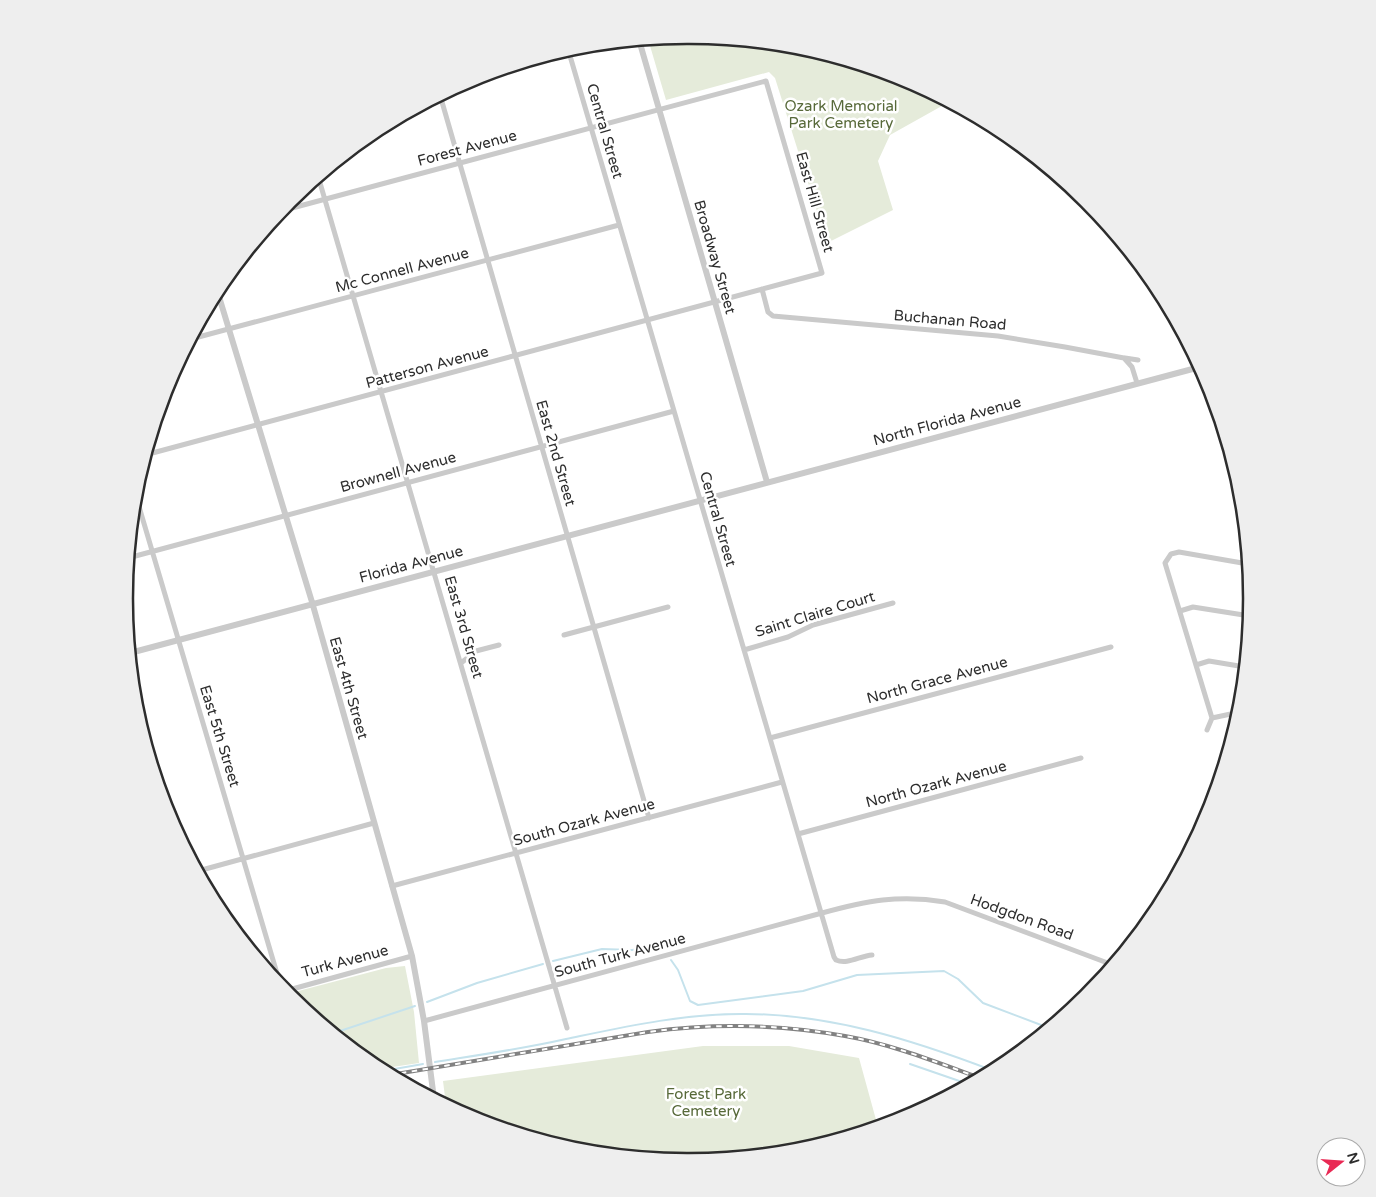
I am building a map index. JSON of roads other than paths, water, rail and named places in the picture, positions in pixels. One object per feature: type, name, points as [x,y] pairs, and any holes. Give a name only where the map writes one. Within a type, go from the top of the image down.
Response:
[{"type":"street","name":"Broadway Street","points":[[641,46],[767,482]]},
{"type":"street","name":"Central Street","points":[[570,56],[782,782],[836,960],[844,962],[862,956],[872,956]]},
{"type":"street","name":"Forest Avenue","points":[[295,207],[766,81]]},
{"type":"street","name":"East Hill Street","points":[[766,81],[822,273]]},
{"type":"street","name":"East 2nd Street","points":[[442,102],[649,818]]},
{"type":"street","name":"East 3rd Street","points":[[320,183],[567,1028]]},
{"type":"street","name":"Mc Connell Avenue","points":[[199,337],[619,225]]},
{"type":"street","name":"Patterson Avenue","points":[[153,453],[382,393],[822,273]]},
{"type":"street","name":"Buchanan Road","points":[[762,289],[768,312],[774,316],[998,336],[1138,360]]},
{"type":"street","name":"East 4th Street","points":[[220,301],[312,602],[412,956],[424,1021],[433,1091]]},
{"type":"street","points":[[1122,357],[1131,364],[1137,383]]},
{"type":"street","name":"North Florida Avenue","points":[[700,500],[1193,369]]},
{"type":"street","name":"Brownell Avenue","points":[[135,556],[674,411]]},
{"type":"street","name":"Florida Avenue","points":[[136,651],[312,602],[700,500]]},
{"type":"street","name":"East 5th Street","points":[[140,512],[276,970]]},
{"type":"street","points":[[1206,730],[1212,718],[1165,564],[1171,554],[1179,552],[1242,563]]},
{"type":"street","name":"Saint Claire Court","points":[[744,650],[788,636],[813,625],[893,603]]},
{"type":"street","points":[[564,635],[668,607]]},
{"type":"street","points":[[1180,611],[1193,607],[1243,615]]},
{"type":"street","points":[[461,663],[473,652],[499,645]]},
{"type":"street","name":"North Grace Avenue","points":[[770,738],[1111,647]]},
{"type":"street","points":[[1196,665],[1209,661],[1239,666]]},
{"type":"street","points":[[1212,718],[1230,714]]},
{"type":"street","name":"North Ozark Avenue","points":[[798,834],[1082,758]]},
{"type":"street","name":"South Ozark Avenue","points":[[392,886],[782,782]]},
{"type":"street","points":[[204,869],[374,823]]},
{"type":"street","name":"Hodgdon Road","points":[[822,913],[874,900],[921,898],[945,902],[1107,962]]},
{"type":"street","name":"South Turk Avenue","points":[[424,1021],[822,913]]},
{"type":"street","name":"Turk Avenue","points":[[294,988],[412,956]]},
{"type":"waterway","points":[[553,961],[602,949],[632,950],[653,947],[658,949]]},
{"type":"waterway","points":[[671,960],[678,970],[690,1001],[698,1005],[803,991],[857,975],[944,971],[958,979],[983,1003],[1042,1026]]},
{"type":"waterway","points":[[427,1002],[477,983],[543,964]]},
{"type":"waterway","points":[[340,1031],[415,1006]]},
{"type":"waterway","points":[[435,1062],[501,1052],[653,1022],[696,1016],[741,1014],[806,1018],[870,1030],[933,1049],[984,1067]]},
{"type":"waterway","points":[[395,1069],[423,1064]]},
{"type":"waterway","points":[[910,1064],[960,1081]]},
{"type":"railway","points":[[401,1073],[648,1032],[697,1027],[746,1026],[796,1029],[862,1039],[913,1054],[972,1075]]},
{"type":"park label","name":"Ozark Memorial Park Cemetery","points":[[841,114]]},
{"type":"park label","name":"Forest Park Cemetery","points":[[706,1102]]}]
